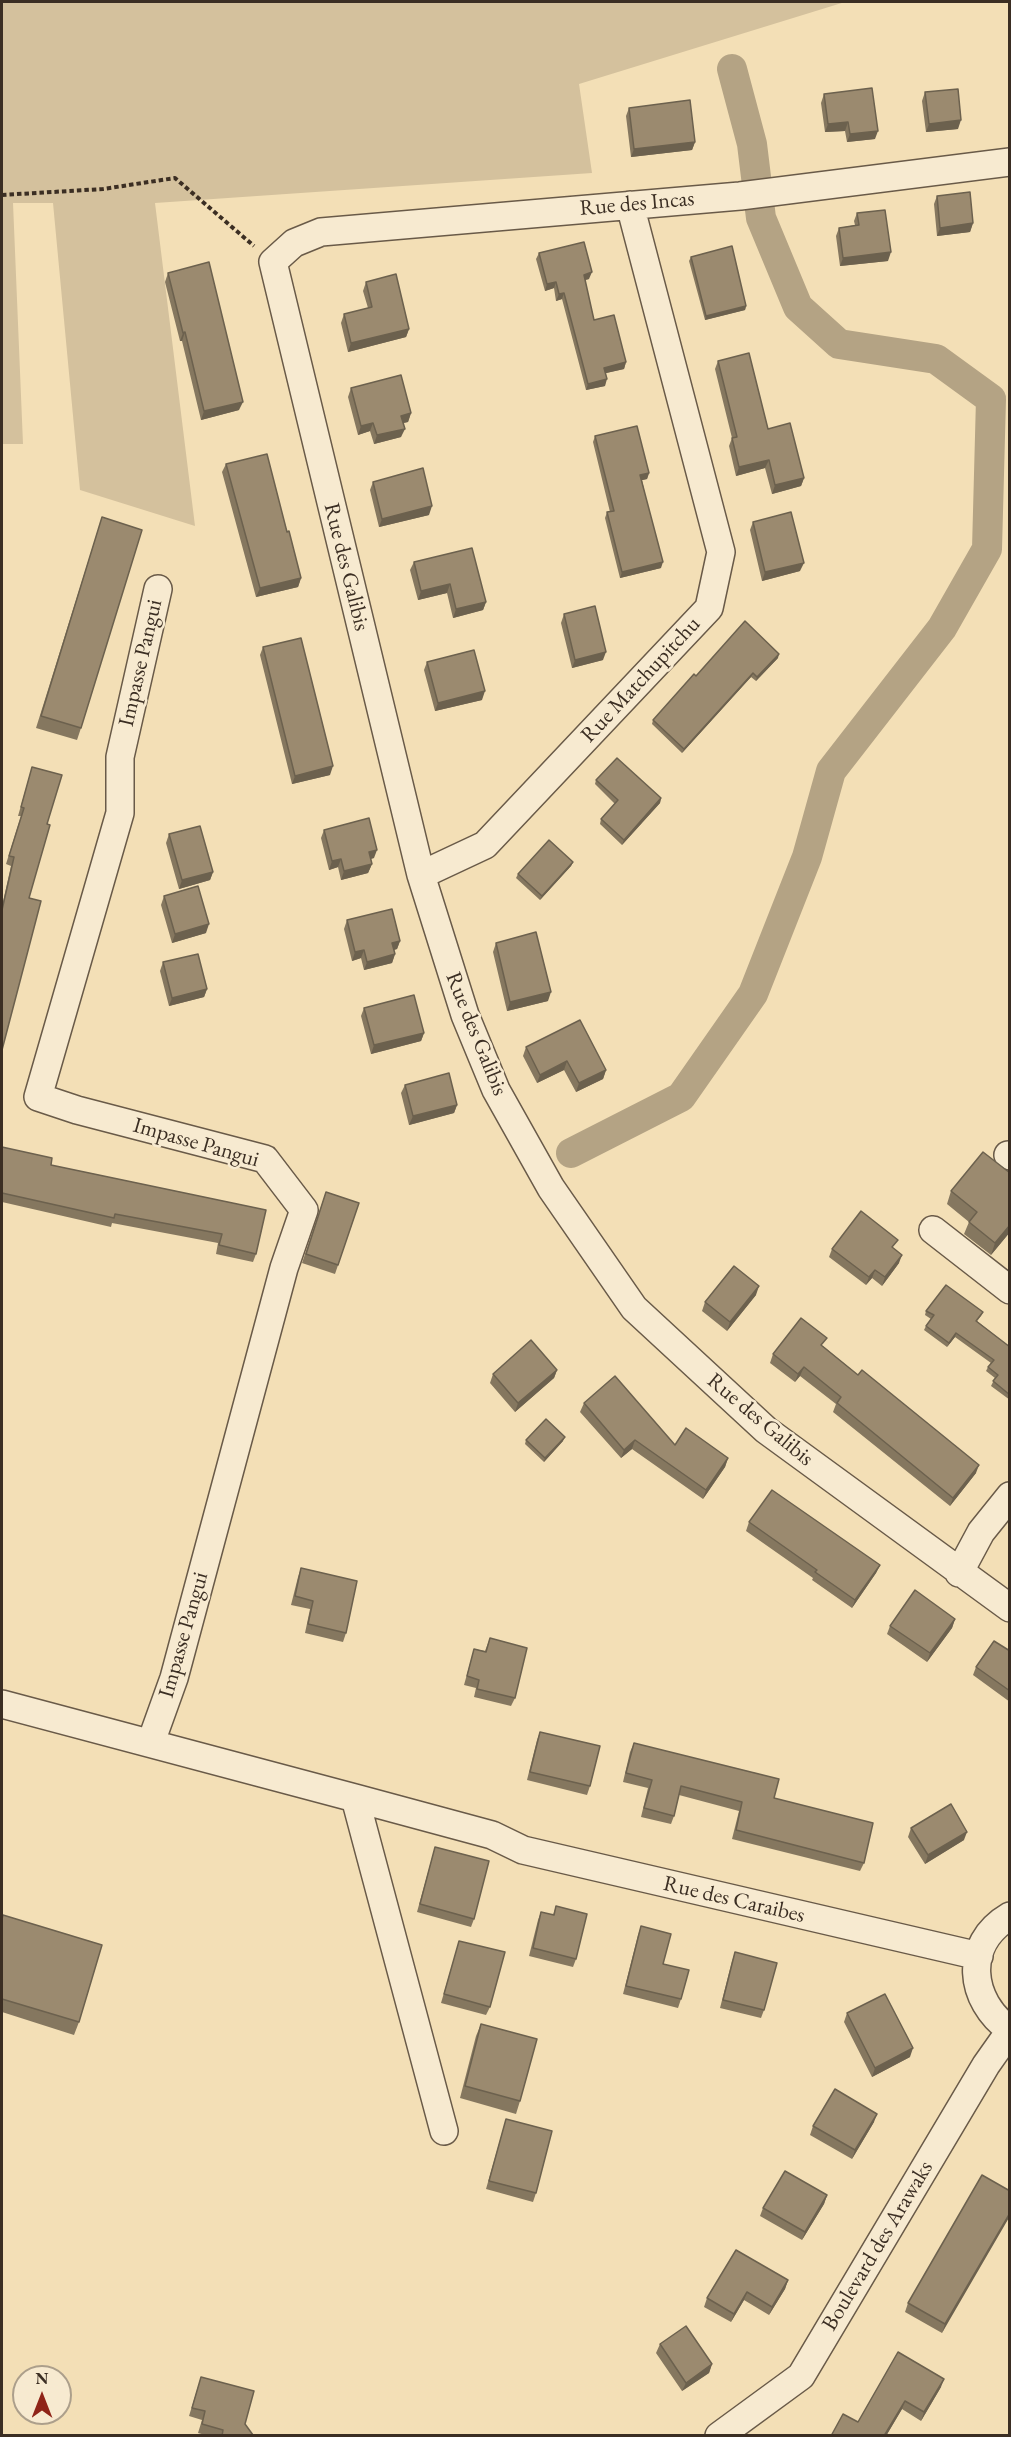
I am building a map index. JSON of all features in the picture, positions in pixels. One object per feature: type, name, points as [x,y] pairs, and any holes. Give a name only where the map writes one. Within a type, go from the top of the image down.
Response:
[{"type":"street","name":"Rue des Incas","points":[[273,262],[294,243],[321,232],[774,192],[1010,162]]},
{"type":"street","name":"Rue Matchupitchu","points":[[421,875],[485,845],[709,608],[721,552],[630,204]]},
{"type":"street","name":"Rue des Galibis","points":[[273,262],[421,875],[465,1015],[496,1090],[551,1188],[634,1308],[765,1430],[1010,1608]]},
{"type":"street","name":"Impasse Pangui","points":[[158,589],[120,757],[120,813],[38,1096],[77,1110],[264,1159],[304,1210],[284,1268],[174,1678],[163,1745]]},
{"type":"street","points":[[933,1230],[1010,1290]]},
{"type":"street","points":[[959,1572],[981,1532],[1010,1496]]},
{"type":"street","name":"Rue des Caraibes","points":[[2,1704],[163,1745],[492,1835],[523,1850],[979,1956]]},
{"type":"street","points":[[355,1798],[444,2131]]},
{"type":"street","points":[[1010,1917],[989,1934],[979,1956],[976,1973],[978,1990],[985,2006],[995,2020],[1010,2031]]},
{"type":"street","name":"Boulevard des Arawaks","points":[[719,2436],[801,2376],[986,2065],[1010,2031]]},
{"type":"path","points":[[2,195],[103,189],[175,178],[273,262]]},
{"type":"shaded area","points":[[2,2],[845,2],[579,84],[592,173],[155,203],[195,526],[80,490],[53,203],[13,203],[23,444],[2,444]]},
{"type":"building","points":[[872,88],[878,131],[850,134],[848,122],[828,124],[824,94]]},
{"type":"building","points":[[958,89],[961,120],[929,124],[925,92]]},
{"type":"building","points":[[690,100],[695,142],[634,149],[629,108]]},
{"type":"building","points":[[970,192],[973,223],[940,228],[937,196]]},
{"type":"building","points":[[885,210],[891,252],[843,258],[839,228],[859,225],[857,213]]},
{"type":"building","points":[[584,242],[592,272],[584,275],[594,320],[614,315],[626,362],[604,368],[607,379],[588,384],[564,293],[559,294],[556,282],[547,284],[539,253]]},
{"type":"building","points":[[732,246],[746,306],[706,316],[691,257]]},
{"type":"building","points":[[209,262],[243,402],[204,411],[168,273]]},
{"type":"building","points":[[396,274],[409,329],[351,343],[344,314],[372,307],[366,282]]},
{"type":"building","points":[[749,353],[768,429],[790,423],[804,478],[775,485],[769,460],[739,467],[732,438],[737,437],[718,361]]},
{"type":"building","points":[[401,375],[411,413],[401,416],[405,429],[377,435],[373,423],[361,426],[351,388]]},
{"type":"building","points":[[637,426],[649,473],[640,475],[663,562],[622,572],[607,512],[614,511],[595,436]]},
{"type":"building","points":[[267,454],[301,578],[260,588],[226,464]]},
{"type":"building","points":[[423,468],[432,506],[382,519],[373,482]]},
{"type":"building","points":[[791,512],[804,563],[765,572],[753,522]]},
{"type":"building","points":[[102,517],[142,530],[81,728],[41,716]]},
{"type":"building","points":[[472,548],[486,602],[456,609],[450,584],[421,591],[414,562]]},
{"type":"building","points":[[595,606],[606,652],[575,660],[564,614]]},
{"type":"building","points":[[745,621],[779,654],[757,677],[753,673],[684,749],[653,720]]},
{"type":"building","points":[[301,638],[333,766],[295,776],[263,647]]},
{"type":"building","points":[[474,650],[485,691],[438,703],[427,662]]},
{"type":"building","points":[[617,758],[661,798],[624,840],[601,819],[618,800],[596,780]]},
{"type":"building","points":[[32,767],[62,775],[29,898],[41,901],[2,1050],[2,910],[14,857],[9,856],[24,808],[21,807]]},
{"type":"building","points":[[369,818],[377,850],[369,852],[372,864],[344,871],[341,859],[332,861],[324,830]]},
{"type":"building","points":[[200,826],[213,872],[182,880],[169,834]]},
{"type":"building","points":[[549,840],[573,862],[542,896],[518,874]]},
{"type":"building","points":[[198,886],[209,924],[175,934],[164,896]]},
{"type":"building","points":[[392,909],[400,941],[392,943],[395,954],[367,962],[364,950],[355,952],[347,920]]},
{"type":"building","points":[[536,932],[551,992],[510,1002],[496,943]]},
{"type":"building","points":[[198,954],[207,989],[172,998],[163,962]]},
{"type":"building","points":[[414,995],[424,1033],[374,1045],[364,1008]]},
{"type":"building","points":[[580,1020],[606,1070],[579,1083],[567,1061],[540,1075],[526,1047]]},
{"type":"building","points":[[449,1073],[457,1105],[413,1116],[405,1085]]},
{"type":"building","points":[[2,1147],[52,1158],[51,1165],[266,1210],[256,1254],[219,1245],[222,1234],[115,1214],[114,1218],[2,1193]]},
{"type":"building","points":[[983,1152],[1010,1173],[1010,1225],[995,1243],[969,1222],[977,1212],[951,1191]]},
{"type":"building","points":[[326,1192],[359,1203],[338,1265],[306,1254]]},
{"type":"building","points":[[861,1211],[898,1240],[892,1247],[902,1255],[885,1277],[875,1270],[869,1277],[832,1249]]},
{"type":"building","points":[[734,1266],[759,1286],[730,1322],[705,1302]]},
{"type":"building","points":[[946,1285],[983,1312],[976,1321],[1010,1347],[1010,1395],[993,1381],[998,1375],[988,1367],[994,1360],[956,1333],[949,1343],[926,1326],[934,1315],[926,1311]]},
{"type":"building","points":[[801,1318],[827,1338],[821,1345],[858,1375],[862,1370],[979,1465],[953,1498],[837,1403],[841,1397],[804,1367],[798,1374],[773,1354]]},
{"type":"building","points":[[531,1340],[557,1370],[518,1403],[493,1374]]},
{"type":"building","points":[[615,1376],[675,1445],[686,1428],[728,1458],[706,1490],[635,1440],[624,1450],[584,1403]]},
{"type":"building","points":[[546,1419],[565,1437],[545,1458],[526,1440]]},
{"type":"building","points":[[772,1490],[880,1565],[855,1600],[749,1522]]},
{"type":"building","points":[[301,1568],[357,1581],[346,1633],[308,1624],[313,1601],[295,1596]]},
{"type":"building","points":[[915,1590],[955,1619],[930,1653],[890,1626]]},
{"type":"building","points":[[490,1638],[527,1648],[515,1698],[477,1689],[479,1680],[467,1676],[474,1649],[486,1652]]},
{"type":"building","points":[[994,1641],[1010,1651],[1010,1691],[976,1667]]},
{"type":"building","points":[[540,1732],[600,1746],[590,1786],[530,1772]]},
{"type":"building","points":[[634,1743],[779,1779],[774,1798],[873,1823],[864,1863],[736,1830],[742,1802],[681,1786],[674,1816],[644,1808],[652,1780],[626,1773]]},
{"type":"building","points":[[951,1804],[967,1832],[928,1855],[911,1828]]},
{"type":"building","points":[[435,1847],[489,1861],[474,1919],[420,1904]]},
{"type":"building","points":[[556,1906],[587,1914],[576,1959],[533,1948],[541,1912],[554,1915]]},
{"type":"building","points":[[3,1915],[102,1945],[79,2022],[2,1999]]},
{"type":"building","points":[[641,1926],[671,1934],[663,1964],[689,1970],[681,1999],[626,1986]]},
{"type":"building","points":[[459,1941],[505,1952],[490,2007],[444,1994]]},
{"type":"building","points":[[735,1952],[777,1963],[764,2010],[723,2000]]},
{"type":"building","points":[[885,1994],[913,2048],[875,2068],[847,2013]]},
{"type":"building","points":[[481,2024],[537,2039],[520,2101],[465,2086]]},
{"type":"building","points":[[835,2089],[877,2114],[855,2150],[813,2126]]},
{"type":"building","points":[[506,2119],[552,2131],[536,2193],[489,2181]]},
{"type":"building","points":[[785,2171],[827,2195],[805,2232],[763,2208]]},
{"type":"building","points":[[982,2175],[1010,2191],[1010,2213],[945,2324],[908,2303]]},
{"type":"building","points":[[736,2250],[788,2280],[772,2307],[747,2292],[734,2314],[707,2298]]},
{"type":"building","points":[[686,2326],[712,2364],[686,2383],[660,2344]]},
{"type":"building","points":[[898,2352],[944,2379],[924,2412],[905,2401],[884,2436],[831,2436],[843,2414],[858,2422]]},
{"type":"building","points":[[201,2377],[254,2391],[245,2424],[253,2435],[222,2436],[223,2430],[202,2424],[205,2411],[192,2408]]},
{"type":"waterway","points":[[571,1153],[681,1097],[753,994],[807,857],[831,771],[942,628],[987,549],[991,399],[936,359],[839,344],[798,307],[761,218],[752,144],[732,69]]}]
